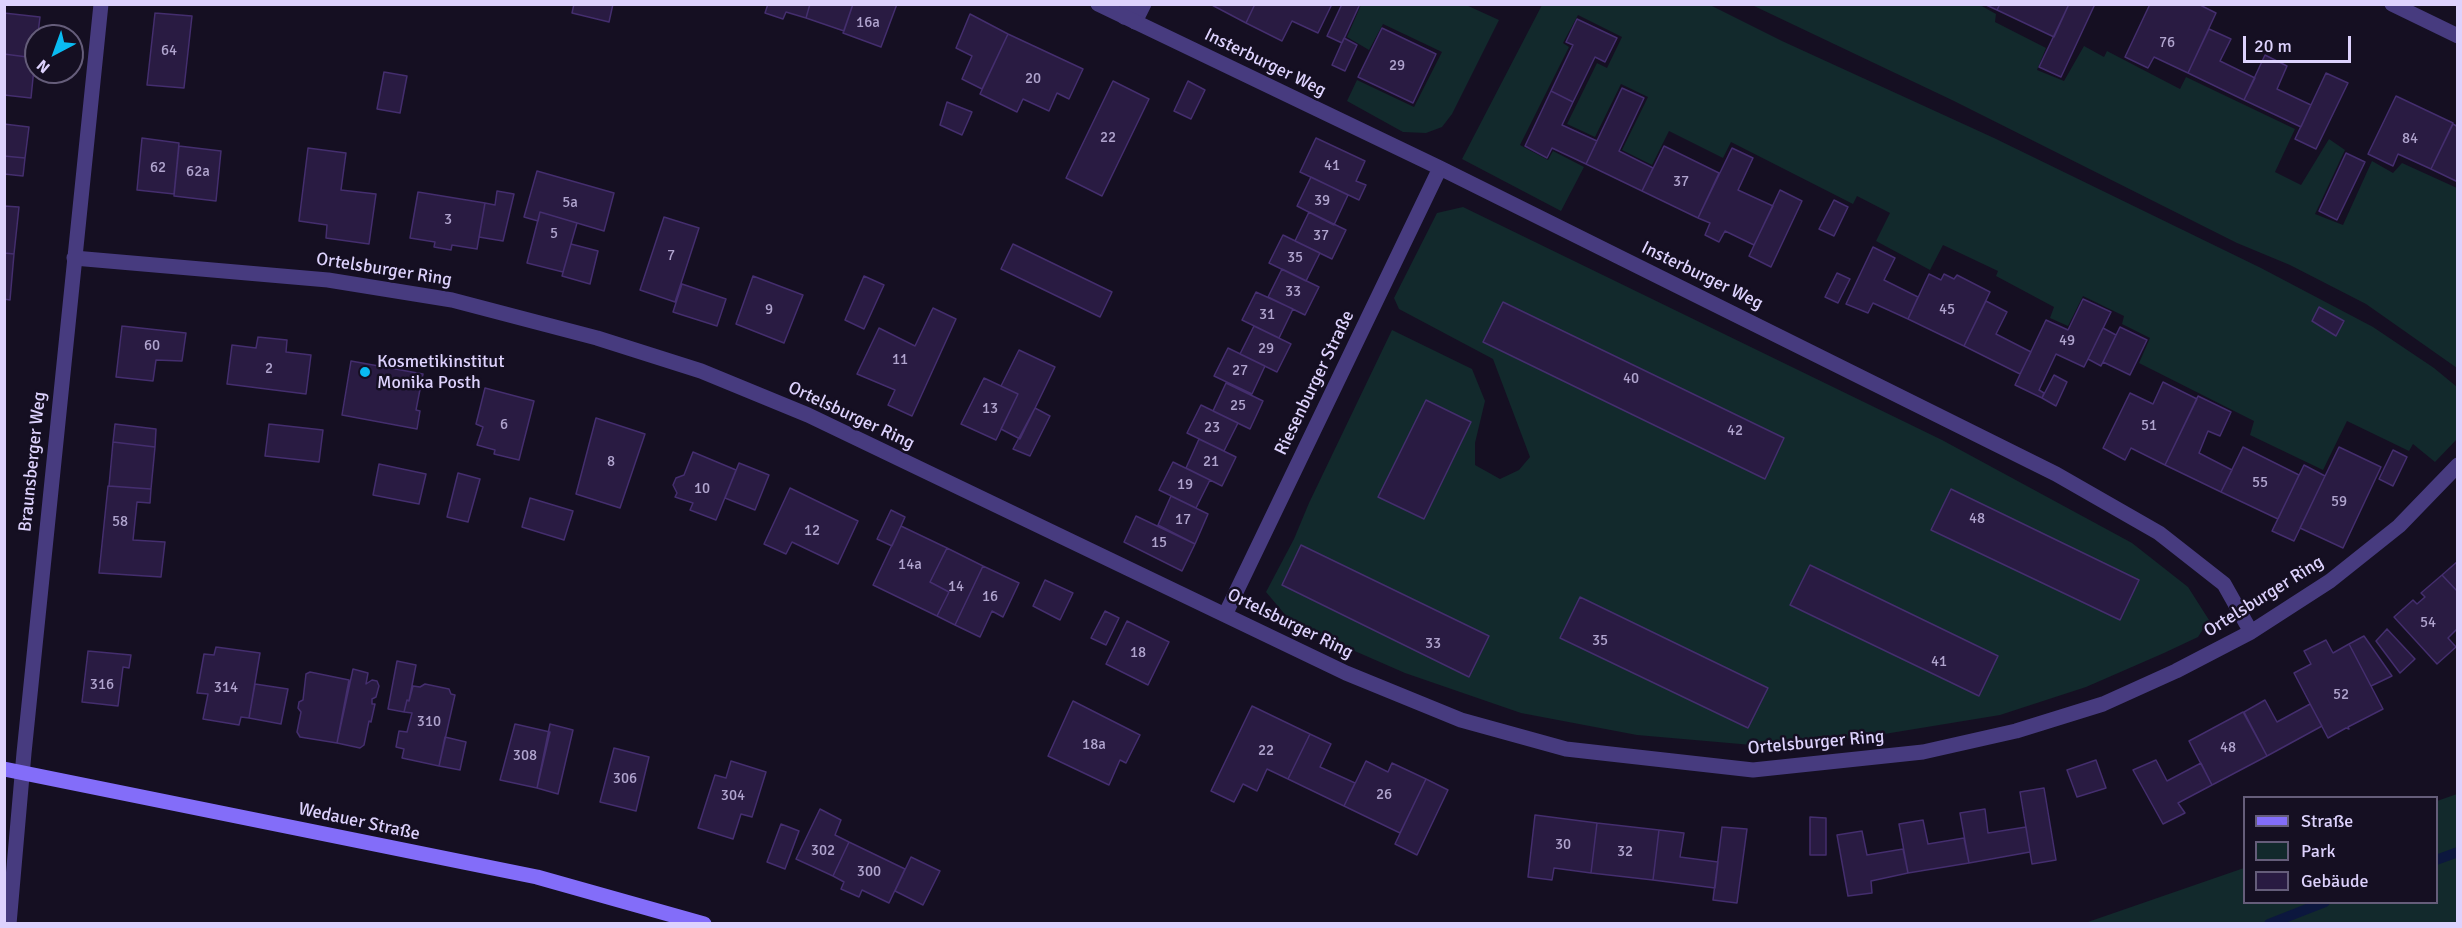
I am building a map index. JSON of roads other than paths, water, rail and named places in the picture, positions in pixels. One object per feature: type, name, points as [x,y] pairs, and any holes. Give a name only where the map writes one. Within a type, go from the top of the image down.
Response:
[{"type":"main road","name":"Wedauer Straße","points":[[4,769],[537,877],[688,917],[704,924]]},
{"type":"street","name":"Braunsberger Weg","points":[[9,924],[22,772],[101,4]]},
{"type":"street","name":"Insterburger Weg","points":[[1098,4],[1130,14],[2056,474],[2149,527],[2224,584],[2251,632]]},
{"type":"street","points":[[1130,14],[1144,4]]},
{"type":"street","points":[[2392,4],[2457,36]]},
{"type":"street","name":"Riesenburger Straße","points":[[1225,615],[1440,168]]},
{"type":"street","name":"Ortelsburger Ring","points":[[74,258],[328,280],[452,300],[597,338],[701,371],[808,416],[1346,673],[1461,720],[1566,749],[1753,770],[1923,752],[2016,730],[2103,704],[2176,671],[2251,632],[2330,581],[2399,526],[2457,465]]},
{"type":"waterway","points":[[2438,859],[2458,852]]},
{"type":"waterway","points":[[2269,924],[2320,904]]},
{"type":"place","name":"Kosmetikinstitut Monika Posth","points":[[365,372]]}]
